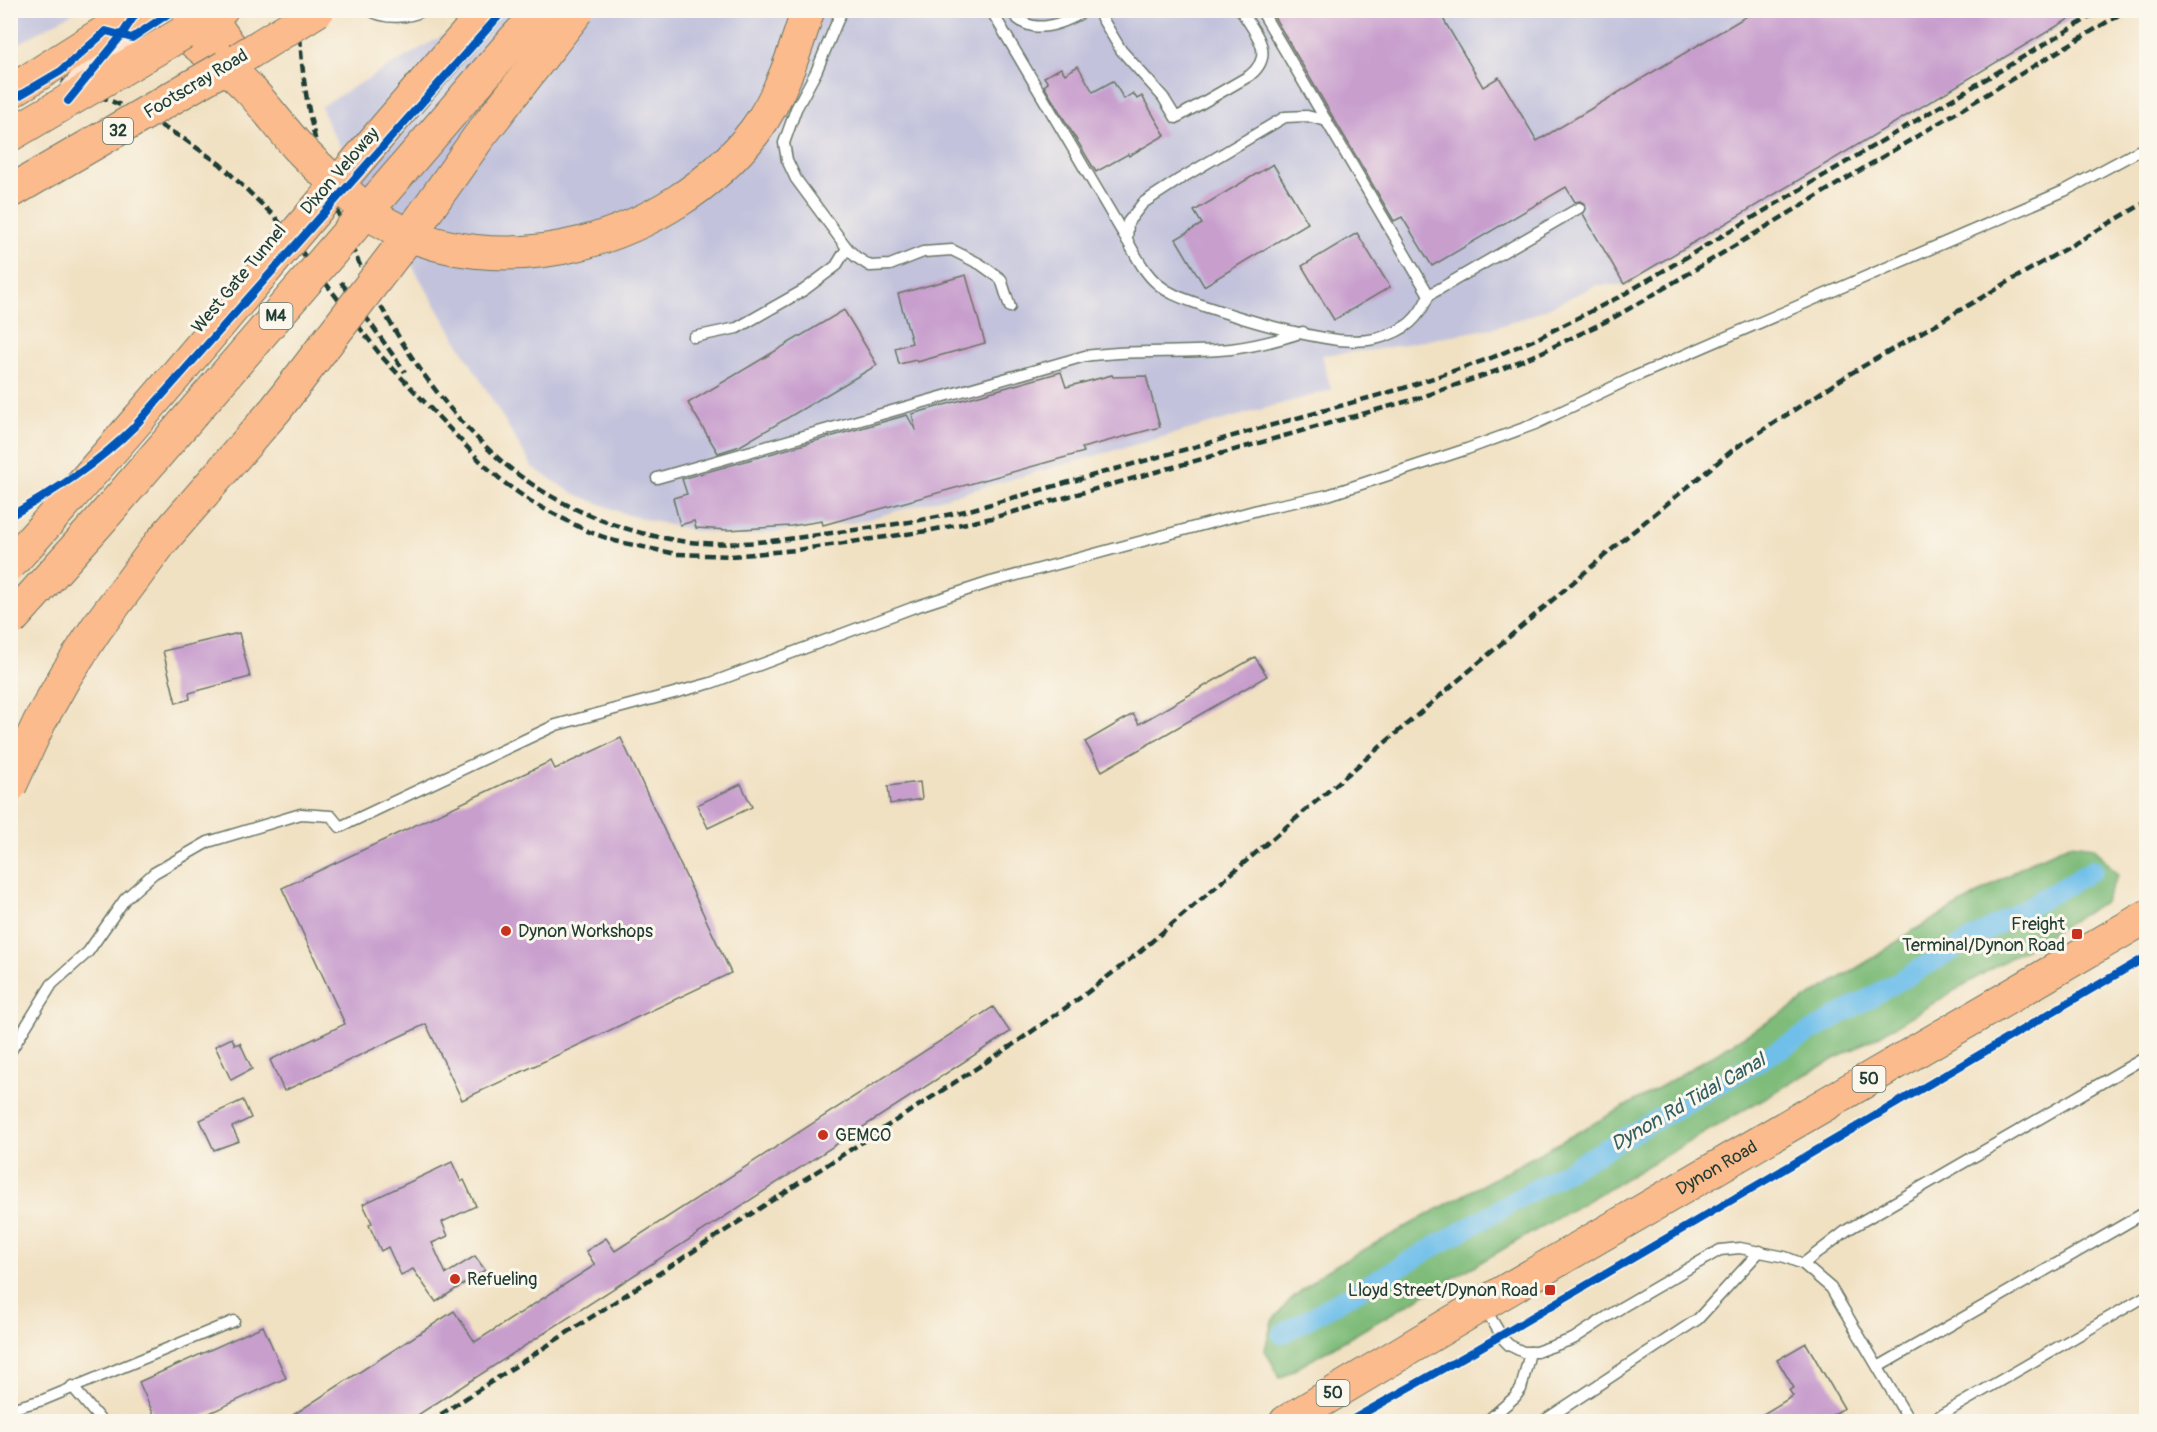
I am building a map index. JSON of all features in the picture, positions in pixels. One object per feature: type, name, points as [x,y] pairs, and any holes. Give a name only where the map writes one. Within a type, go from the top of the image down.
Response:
[{"type":"main road","points":[[10,92],[139,10]]},
{"type":"main road","name":"Footscray Road","points":[[10,192],[232,63],[318,10]]},
{"type":"main road","name":"West Gate Tunnel","points":[[10,564],[192,358],[488,10]]},
{"type":"main road","name":"M4","points":[[10,621],[98,523],[542,10]]},
{"type":"main road","points":[[10,786],[39,723],[66,675],[96,629],[161,542],[276,409],[411,233],[478,138],[578,10]]},
{"type":"main road","points":[[10,135],[68,101],[197,16],[249,89],[314,164],[374,217],[407,233],[459,248],[496,252],[540,251],[585,244],[624,230],[680,201],[703,184],[735,154],[756,129],[776,96],[808,10]]},
{"type":"main road","name":"Dynon Road","points":[[1286,1422],[1483,1304],[2146,917]]},
{"type":"street","points":[[68,101],[121,36],[139,10]]},
{"type":"lane","points":[[370,10],[384,16],[402,16],[424,10]]},
{"type":"lane","points":[[842,10],[816,72],[796,109],[784,142],[787,160],[796,179],[848,248],[856,257],[870,266],[890,265],[923,252],[952,250],[980,264],[1001,279],[1010,308]]},
{"type":"lane","points":[[991,10],[1146,271],[1158,285],[1172,294],[1234,316],[1340,340],[1378,339],[1408,326],[1422,312],[1430,295],[1579,208]]},
{"type":"lane","points":[[1010,10],[1022,23],[1033,27],[1060,25],[1087,10]]},
{"type":"lane","points":[[1097,10],[1121,50],[1163,97],[1176,118],[1257,69],[1263,61],[1264,53],[1261,43],[1241,10]]},
{"type":"lane","points":[[1261,10],[1430,295]]},
{"type":"lane","points":[[1127,240],[1128,222],[1143,203],[1180,179],[1285,117],[1307,116],[1327,121]]},
{"type":"lane","points":[[10,1052],[52,984],[88,952],[125,899],[154,873],[208,842],[301,814],[331,816],[340,826],[556,725],[711,682],[912,608],[991,582],[1265,508],[1328,495],[1467,449],[1535,424],[1634,377],[2064,191],[2146,147]]},
{"type":"lane","points":[[694,337],[737,328],[804,290],[836,266],[848,248]]},
{"type":"lane","points":[[657,478],[1084,356],[1112,352],[1231,349],[1275,341],[1303,332]]},
{"type":"lane","points":[[1803,1264],[1847,1230],[2146,1057]]},
{"type":"lane","points":[[1878,1367],[2146,1212]]},
{"type":"lane","points":[[1483,1304],[1503,1340],[1512,1348],[1530,1352],[1545,1350],[1573,1339],[1717,1251],[1740,1248],[1785,1257],[1803,1264],[1830,1288],[1910,1422]]},
{"type":"lane","points":[[1542,1422],[1698,1319],[1760,1251]]},
{"type":"lane","points":[[1929,1422],[2146,1296]]},
{"type":"lane","points":[[10,1408],[43,1400],[72,1386],[234,1321]]},
{"type":"lane","points":[[1486,1422],[1521,1389],[1530,1352]]},
{"type":"lane","points":[[72,1386],[102,1422]]},
{"type":"shaded area","points":[[11,10],[76,10],[76,11],[11,48]]},
{"type":"shaded area","points":[[485,11],[2086,11],[1624,285],[1597,285],[1530,316],[1497,327],[1374,350],[1322,355],[1331,390],[857,522],[743,536],[695,531],[628,515],[573,493],[533,468],[328,125],[321,106]]},
{"type":"green space","points":[[2070,844],[2094,847],[2118,875],[2104,902],[1878,1036],[1801,1077],[1280,1378],[1265,1350],[1272,1321],[1291,1299],[1325,1271],[1662,1086],[1870,960],[1916,929],[2028,863]]},
{"type":"building","points":[[1270,10],[1438,10],[1483,87],[1499,77],[1537,141],[1757,10],[2084,10],[1624,284],[1583,214],[1586,209],[1585,204],[1580,201],[1575,202],[1566,187],[1432,266],[1402,217],[1394,221]]},
{"type":"building","points":[[1078,66],[1093,92],[1113,81],[1124,99],[1133,93],[1137,99],[1142,96],[1165,135],[1096,172],[1044,86],[1048,83],[1044,77],[1061,68],[1065,74]]},
{"type":"building","points":[[1273,164],[1308,223],[1204,286],[1176,239],[1202,224],[1194,211]]},
{"type":"building","points":[[1357,233],[1390,287],[1334,320],[1302,266]]},
{"type":"building","points":[[966,275],[985,343],[917,362],[916,360],[899,364],[895,348],[912,343],[898,294]]},
{"type":"building","points":[[844,310],[877,365],[740,446],[718,453],[688,403]]},
{"type":"building","points":[[1061,372],[1066,387],[1112,375],[1113,377],[1146,376],[1160,427],[1082,448],[1084,452],[823,525],[822,521],[791,526],[728,530],[696,528],[694,521],[680,525],[673,498],[687,494],[682,479],[907,415],[916,431],[912,414]]},
{"type":"building","points":[[239,633],[250,677],[189,693],[190,699],[176,703],[163,651]]},
{"type":"building","points":[[1255,657],[1267,676],[1102,771],[1085,742],[1133,714],[1139,724]]},
{"type":"building","name":"Dynon Workshops","points":[[621,738],[731,973],[462,1100],[426,1024],[284,1091],[270,1060],[345,1024],[282,888],[551,761],[555,769]]},
{"type":"building","points":[[920,782],[922,799],[890,804],[888,786]]},
{"type":"building","points":[[741,784],[752,807],[708,828],[697,805]]},
{"type":"building","name":"GEMCO","points":[[993,1007],[1010,1032],[407,1422],[282,1422],[454,1311],[475,1342],[595,1265],[586,1251],[606,1238],[615,1251]]},
{"type":"building","points":[[232,1038],[235,1045],[240,1043],[252,1069],[231,1080],[215,1046]]},
{"type":"building","points":[[243,1100],[251,1118],[232,1127],[239,1141],[214,1150],[200,1120]]},
{"type":"building","points":[[452,1162],[461,1182],[464,1180],[476,1206],[442,1222],[448,1236],[432,1243],[446,1274],[475,1256],[485,1270],[436,1302],[413,1269],[401,1275],[388,1247],[381,1251],[369,1225],[372,1223],[363,1204]]},
{"type":"building","points":[[263,1326],[286,1378],[190,1422],[157,1422],[139,1382]]},
{"type":"building","points":[[1806,1343],[1844,1408],[1821,1422],[1750,1422],[1793,1396],[1789,1390],[1794,1388],[1777,1360]]},
{"type":"waterway","name":"Dynon Rd Tidal Canal","points":[[1282,1334],[2093,870]]},
{"type":"railway","points":[[300,10],[303,70],[314,133],[332,196],[357,258],[387,318],[423,373],[463,423],[506,465],[542,490],[580,511],[622,527],[664,538],[708,543],[774,541],[923,520],[973,509],[1404,388],[1491,358],[1538,338],[1621,296],[2102,10]]},
{"type":"railway","points":[[10,67],[43,73],[135,111],[184,139],[220,164],[276,218],[382,357],[483,464],[533,503],[587,531],[615,541],[676,554],[732,556],[796,550],[927,531],[992,518],[1419,398],[1499,370],[1611,319],[1646,299],[2127,10]]},
{"type":"railway","points":[[429,1422],[1011,1046],[1084,995],[1137,954],[1624,539],[1734,449],[1848,375],[2146,202]]},
{"type":"railway","points":[[341,282],[405,372]]},
{"type":"cycle path","points":[[68,101],[121,36],[138,10]]},
{"type":"cycle path","points":[[10,101],[61,71],[106,31],[132,38],[174,10]]},
{"type":"cycle path","name":"Dixon Veloway","points":[[10,516],[75,476],[134,427],[504,10]]},
{"type":"cycle path","points":[[1348,1422],[1476,1350],[2146,957]]},
{"type":"place","name":"Dynon Workshops","points":[[506,931]]},
{"type":"place","name":"Freight Terminal/Dynon Road","points":[[2077,934]]},
{"type":"place","name":"GEMCO","points":[[823,1135]]},
{"type":"place","name":"Refueling","points":[[455,1279]]},
{"type":"place","name":"Lloyd Street/Dynon Road","points":[[1550,1290]]}]
